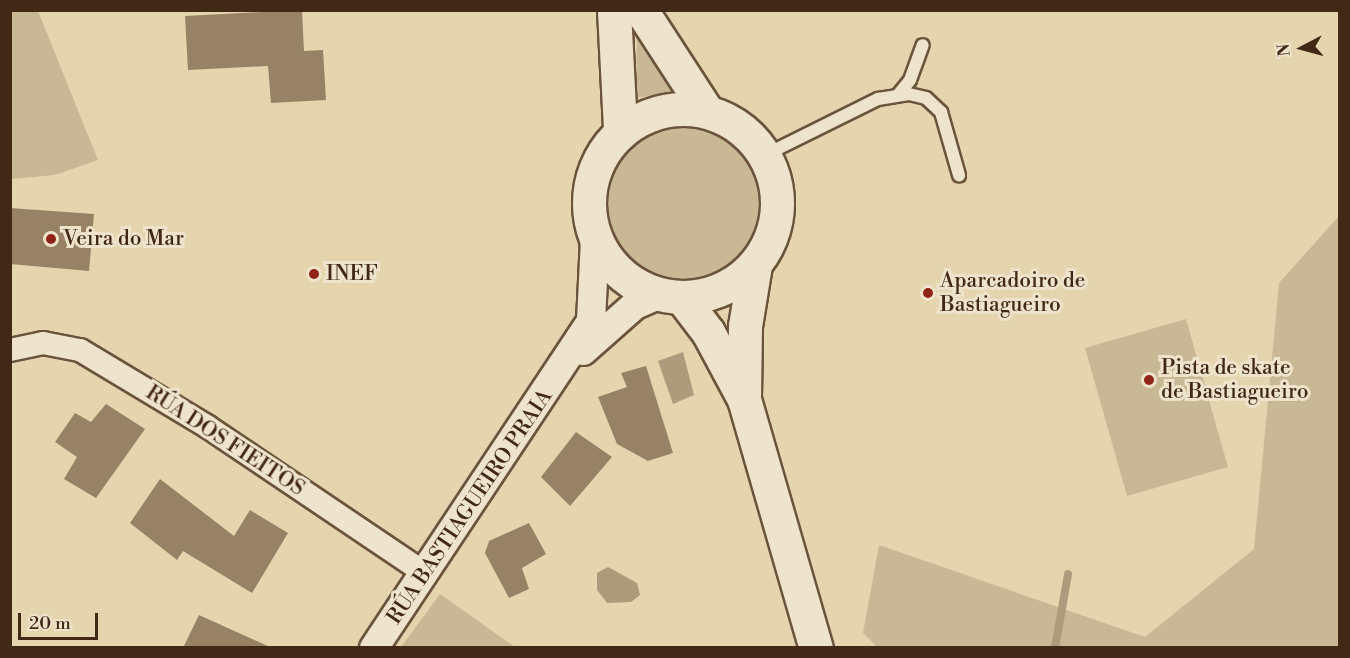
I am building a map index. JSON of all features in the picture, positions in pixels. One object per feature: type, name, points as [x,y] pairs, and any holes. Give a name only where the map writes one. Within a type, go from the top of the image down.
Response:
[{"type":"main road","points":[[614,10],[620,130]]},
{"type":"main road","points":[[641,10],[706,110],[768,154],[777,190],[771,239],[755,265],[726,288],[670,296]]},
{"type":"main road","points":[[706,110],[663,109],[620,130],[601,153],[588,193],[595,240],[629,281],[670,296],[708,332],[744,399],[816,648]]},
{"type":"main road","points":[[744,399],[745,326],[755,265]]},
{"type":"street","points":[[566,366],[592,319],[595,240]]},
{"type":"street","points":[[566,366],[635,305],[670,296]]},
{"type":"street","name":"RÚA DOS FIEITOS","points":[[10,350],[43,343],[80,350],[208,427],[426,574]]},
{"type":"street","name":"RÚA BASTIAGUEIRO PRAIA","points":[[374,648],[566,366]]},
{"type":"lane","points":[[898,95],[910,80],[923,45]]},
{"type":"lane","points":[[768,154],[878,99],[898,95],[926,98],[941,112],[959,175]]},
{"type":"shaded area","points":[[11,10],[38,11],[98,160],[55,175],[11,179]]},
{"type":"shaded area","points":[[637,37],[673,92],[636,98]]},
{"type":"shaded area","points":[[683,124],[698,125],[713,130],[727,137],[739,147],[749,159],[756,173],[761,188],[761,218],[756,233],[749,247],[739,259],[727,269],[713,276],[698,281],[683,282],[668,281],[653,276],[639,269],[627,259],[617,247],[610,233],[605,218],[604,203],[605,188],[610,173],[617,159],[627,147],[639,137],[653,130],[668,125]]},
{"type":"shaded area","points":[[1339,216],[1339,647],[878,648],[863,633],[879,545],[1145,637],[1254,549],[1279,283]]},
{"type":"shaded area","name":"Pista de skate de Bastiagueiro","points":[[1186,319],[1228,467],[1127,496],[1085,348]]},
{"type":"shaded area","points":[[683,352],[694,395],[673,404],[658,361]]},
{"type":"shaded area","points":[[608,567],[637,583],[640,595],[631,602],[607,603],[597,590],[597,573]]},
{"type":"shaded area","points":[[440,594],[515,647],[401,647]]},
{"type":"building","points":[[302,10],[304,51],[323,50],[326,100],[271,103],[268,66],[188,70],[185,16]]},
{"type":"building","name":"Veira do Mar","points":[[10,208],[94,214],[89,271],[10,264]]},
{"type":"building","points":[[646,366],[673,453],[648,461],[617,444],[598,397],[627,387],[621,373]]},
{"type":"building","points":[[106,404],[145,429],[96,498],[64,479],[77,457],[55,442],[75,413],[91,422]]},
{"type":"building","points":[[576,432],[612,457],[570,506],[541,477]]},
{"type":"building","points":[[160,479],[234,536],[250,510],[288,533],[252,593],[183,551],[177,560],[130,523]]},
{"type":"building","points":[[529,523],[546,554],[522,568],[529,589],[509,598],[485,553],[489,541]]},
{"type":"building","points":[[199,615],[272,648],[183,648]]},
{"type":"waterway","points":[[1055,648],[1068,574]]},
{"type":"place","name":"Veira do Mar","points":[[51,239]]},
{"type":"place","name":"INEF","points":[[314,274]]},
{"type":"place","name":"Aparcadoiro de Bastiagueiro","points":[[928,293]]},
{"type":"place","name":"Pista de skate de Bastiagueiro","points":[[1149,380]]}]
